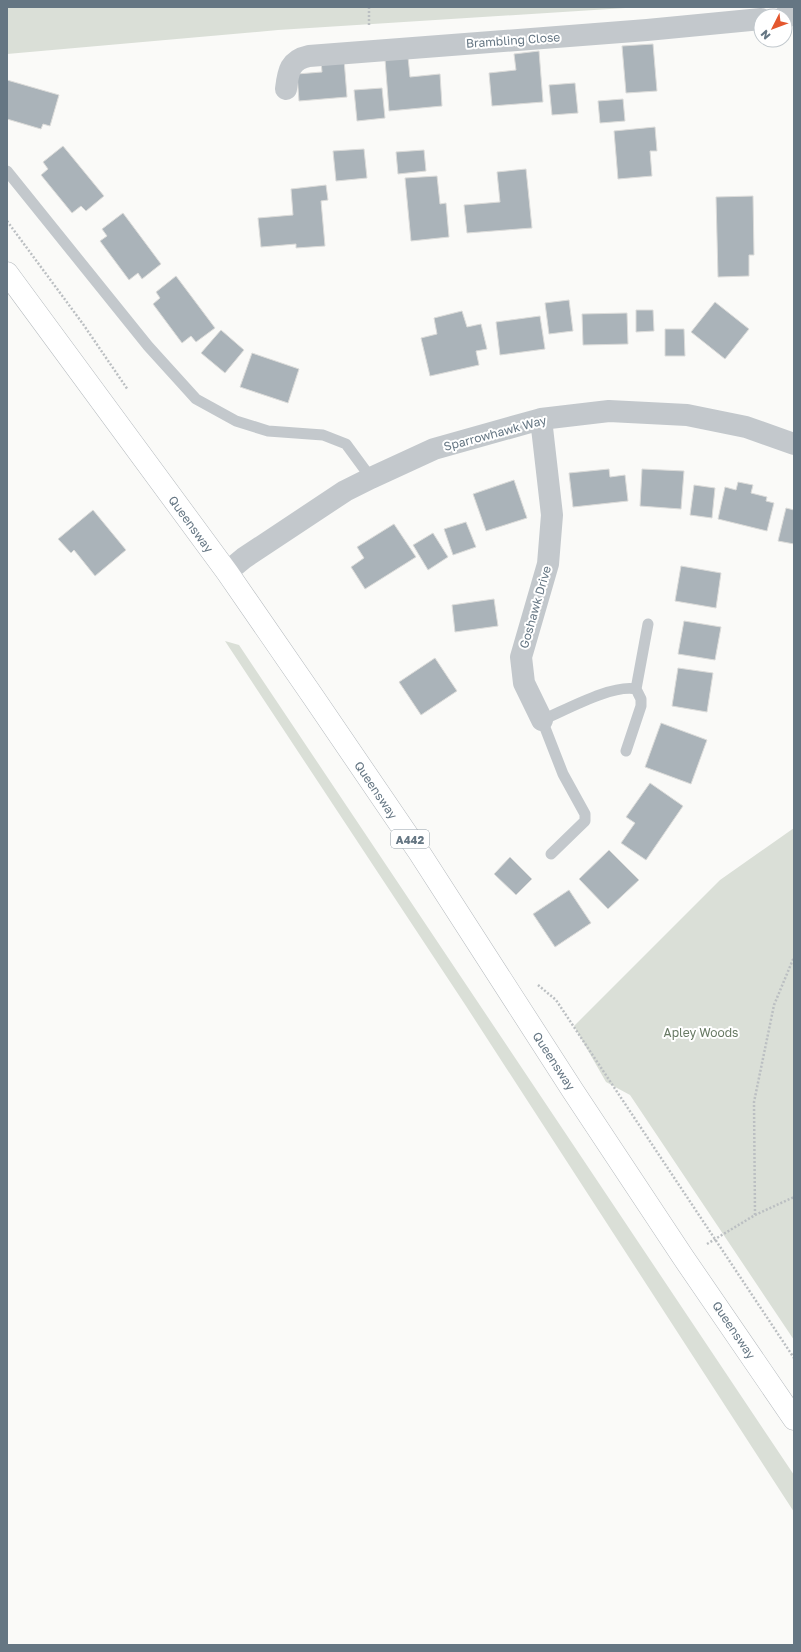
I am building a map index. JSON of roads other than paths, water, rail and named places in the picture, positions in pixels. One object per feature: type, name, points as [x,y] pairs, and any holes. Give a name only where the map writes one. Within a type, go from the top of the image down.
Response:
[{"type":"main road","name":"Queensway","points":[[7,273],[227,572],[419,852],[573,1092],[683,1257],[794,1419]]},
{"type":"street","name":"Brambling Close","points":[[286,88],[288,75],[292,66],[299,58],[309,56],[647,30],[753,20]]},
{"type":"street","name":"Sparrowhawk Way","points":[[227,572],[244,558],[344,491],[434,449],[541,419],[609,411],[687,415],[746,427],[794,444]]},
{"type":"street","name":"Goshawk Drive","points":[[541,419],[552,515],[548,564],[521,657],[524,684],[542,720]]},
{"type":"lane","points":[[7,171],[148,346],[196,399],[236,421],[268,431],[323,436],[346,444],[371,478]]},
{"type":"lane","points":[[626,751],[641,706],[641,699],[636,689],[648,624]]},
{"type":"lane","points":[[551,854],[585,821],[585,814],[563,774],[542,720],[611,691],[626,687],[636,689]]},
{"type":"park label","name":"Apley Woods","points":[[701,1032]]}]
